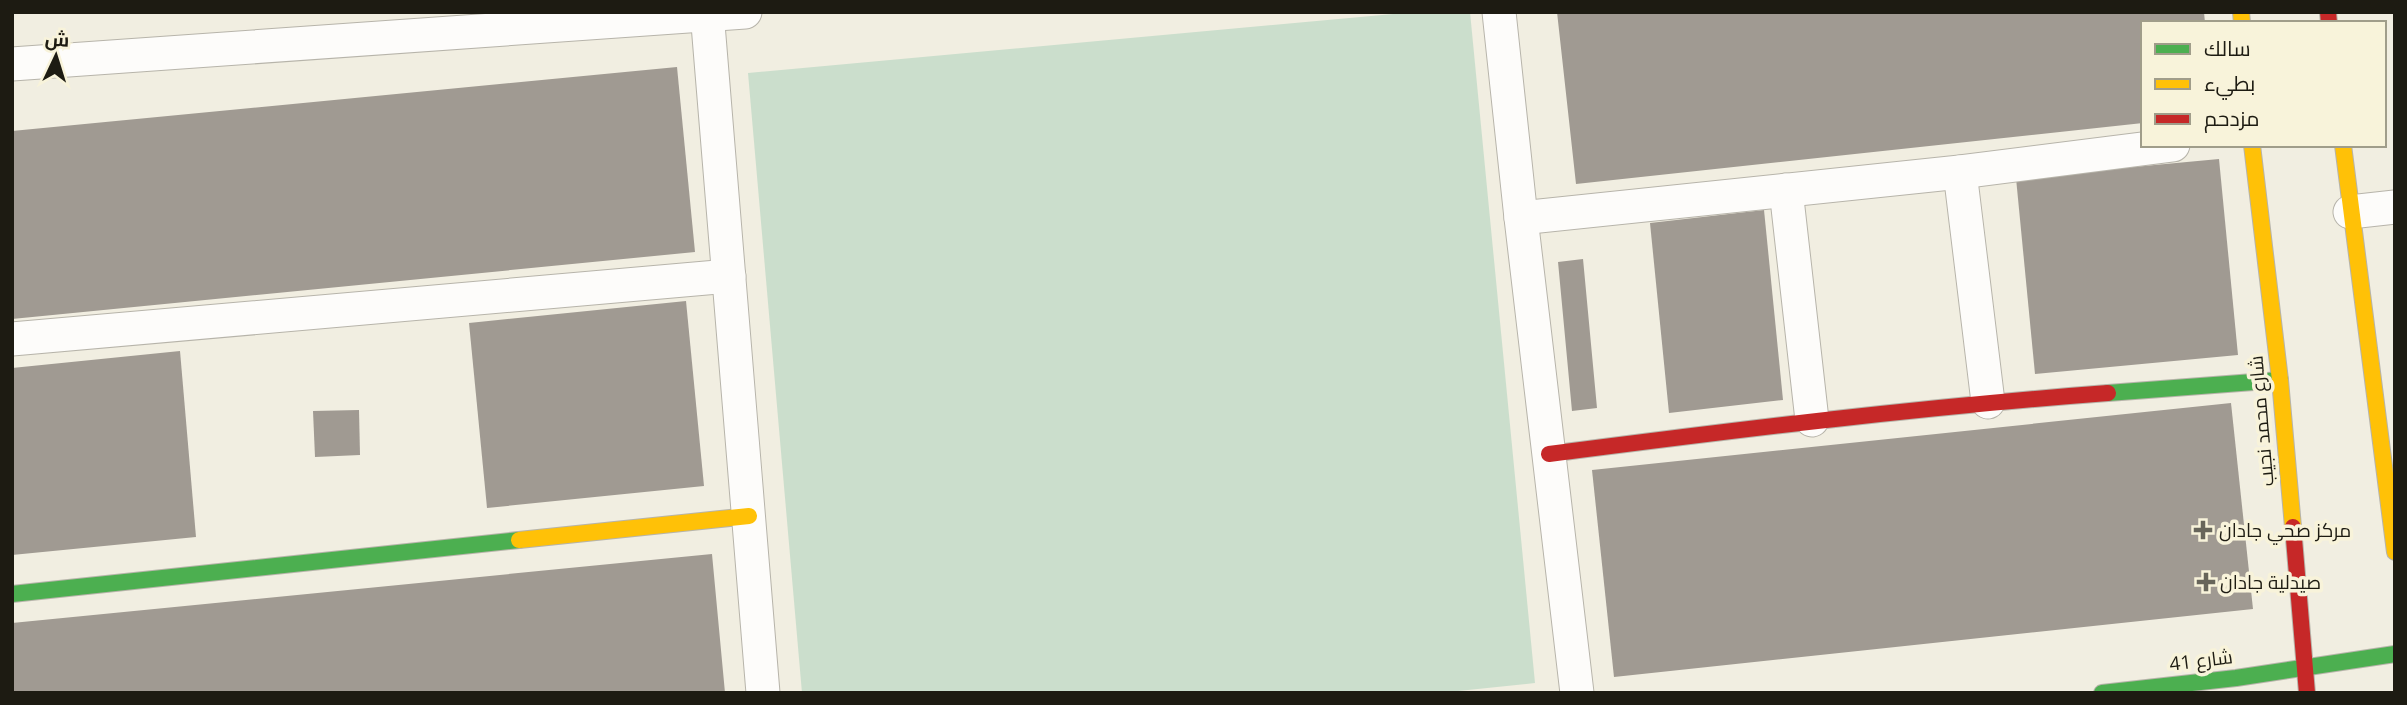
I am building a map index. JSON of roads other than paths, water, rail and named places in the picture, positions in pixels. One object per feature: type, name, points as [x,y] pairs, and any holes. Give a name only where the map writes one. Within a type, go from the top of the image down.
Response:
[{"type":"street","points":[[13,61],[745,12]]},
{"type":"street","points":[[1499,12],[1577,693]]},
{"type":"street","points":[[2328,13],[2338,12]]},
{"type":"street","points":[[707,14],[763,693]]},
{"type":"street","points":[[1521,218],[1959,172],[2157,147]]},
{"type":"street","name":"شارع محمد نجيب","points":[[2252,147],[2280,380],[2307,693]]},
{"type":"street","points":[[2343,147],[2395,552]]},
{"type":"street","points":[[1959,172],[1987,402]]},
{"type":"street","points":[[1786,190],[1812,420]]},
{"type":"street","points":[[2350,212],[2395,207]]},
{"type":"street","points":[[12,339],[729,276]]},
{"type":"street","points":[[1549,454],[1812,420],[1987,402],[2280,380]]},
{"type":"street","points":[[12,594],[749,516]]},
{"type":"street","name":"شارع 41","points":[[2102,693],[2236,678],[2395,654]]},
{"type":"place","name":"مركز صحي جادان","points":[[2203,530]]},
{"type":"place","name":"صيدلية جادان","points":[[2206,582]]}]
